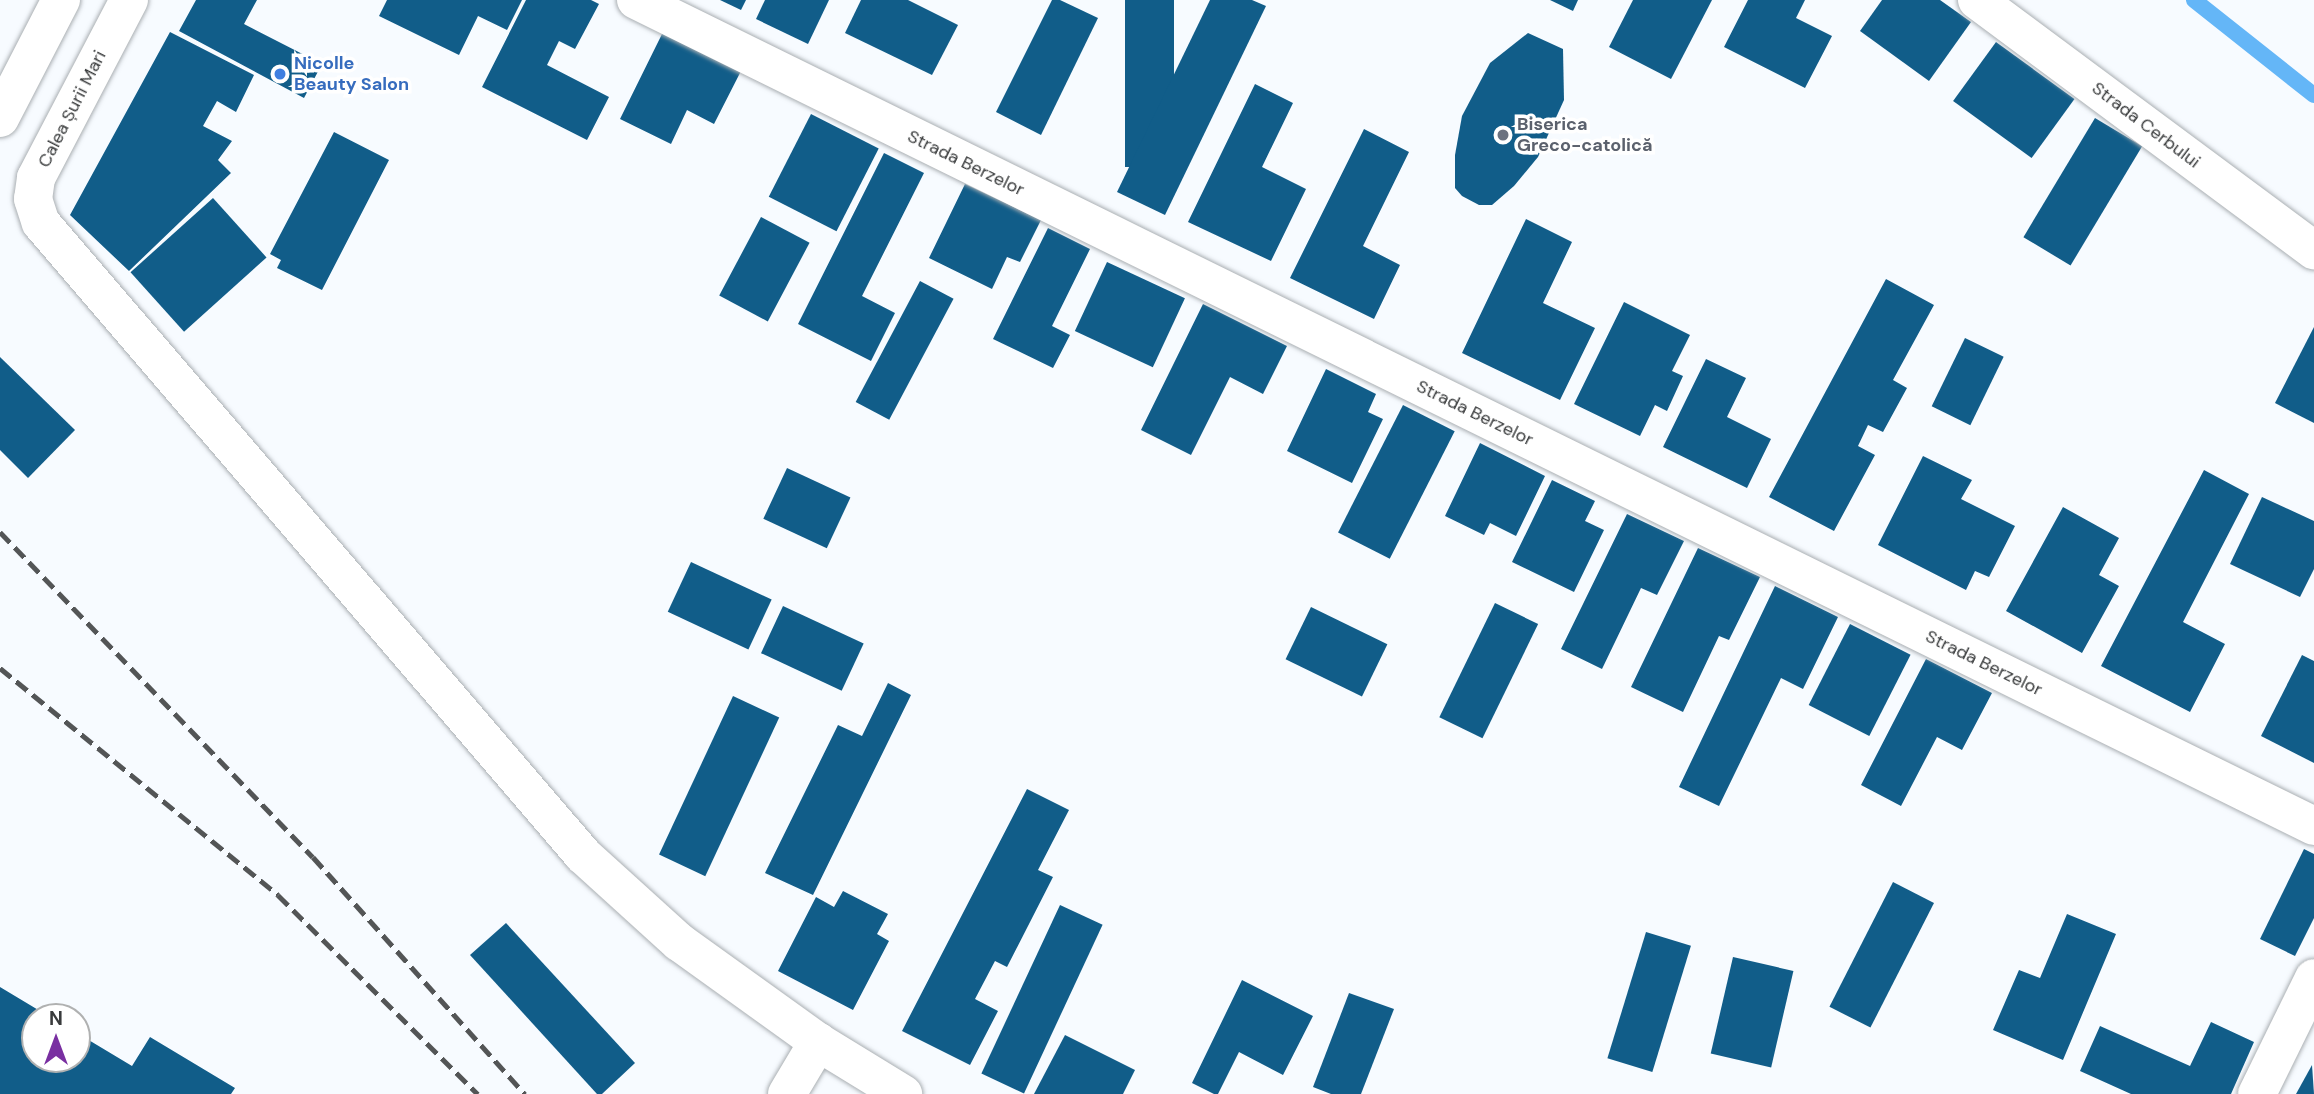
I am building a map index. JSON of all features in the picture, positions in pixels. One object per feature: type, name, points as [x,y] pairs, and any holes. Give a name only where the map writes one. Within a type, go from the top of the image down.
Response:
[{"type":"street","points":[[0,118],[61,0]]},
{"type":"street","name":"Calea Șurii Mari","points":[[129,0],[36,178],[33,199],[41,223],[583,855],[680,943],[818,1042]]},
{"type":"street","name":"Strada Berzelor","points":[[636,0],[2314,826]]},
{"type":"street","name":"Strada Cerbului","points":[[1978,0],[2314,250]]},
{"type":"street","points":[[2257,1094],[2314,978]]},
{"type":"street","points":[[787,1094],[818,1042],[903,1094]]},
{"type":"building","points":[[196,0],[257,0],[244,24],[322,64],[304,98],[179,31]]},
{"type":"building","points":[[387,0],[522,0],[507,30],[478,16],[459,55],[379,16]]},
{"type":"building","points":[[526,0],[591,0],[599,4],[575,49],[559,41],[547,65],[609,97],[587,140],[482,87]]},
{"type":"building","points":[[720,0],[746,0],[741,10]]},
{"type":"building","points":[[765,0],[829,0],[808,44],[756,19]]},
{"type":"building","points":[[861,0],[908,0],[958,25],[932,75],[845,33]]},
{"type":"building","points":[[1052,0],[1060,0],[1098,18],[1041,135],[996,112]]},
{"type":"building","points":[[1125,0],[1174,0],[1174,167],[1125,167]]},
{"type":"building","points":[[1210,0],[1252,0],[1266,6],[1165,215],[1117,192]]},
{"type":"building","points":[[1550,0],[1578,0],[1573,11]]},
{"type":"building","points":[[1633,0],[1712,0],[1671,79],[1609,47]]},
{"type":"building","points":[[1748,0],[1805,0],[1796,18],[1832,36],[1805,88],[1724,47]]},
{"type":"building","points":[[1882,0],[1940,0],[1971,22],[1929,81],[1860,31]]},
{"type":"building","points":[[170,32],[254,75],[236,112],[217,101],[203,126],[232,141],[218,160],[231,173],[129,271],[70,215]]},
{"type":"building","points":[[663,32],[741,71],[714,124],[687,110],[671,144],[620,119]]},
{"type":"building","name":"Biserica Greco-catolică","points":[[1528,33],[1563,49],[1564,100],[1538,157],[1514,186],[1492,205],[1479,205],[1462,196],[1455,188],[1455,155],[1462,116],[1490,63]]},
{"type":"building","points":[[1996,42],[2074,99],[2032,158],[1953,101]]},
{"type":"building","points":[[1255,84],[1293,103],[1262,167],[1306,189],[1271,261],[1188,222]]},
{"type":"building","points":[[811,114],[879,149],[836,231],[769,197]]},
{"type":"building","points":[[2095,118],[2142,146],[2071,265],[2023,237]]},
{"type":"building","points":[[1364,129],[1409,152],[1363,246],[1400,265],[1374,319],[1290,278]]},
{"type":"building","points":[[334,132],[389,160],[322,290],[277,268],[281,260],[270,254]]},
{"type":"building","points":[[884,153],[924,173],[862,296],[895,313],[871,361],[798,324]]},
{"type":"building","points":[[965,184],[1041,220],[1020,262],[1007,257],[992,289],[929,258]]},
{"type":"building","points":[[213,198],[267,257],[184,332],[131,272]]},
{"type":"building","points":[[761,217],[810,243],[768,321],[719,296]]},
{"type":"building","points":[[1526,219],[1572,242],[1543,303],[1595,328],[1560,400],[1462,353]]},
{"type":"building","points":[[1048,228],[1090,249],[1052,326],[1070,335],[1053,368],[993,339]]},
{"type":"building","points":[[1107,262],[1185,298],[1153,367],[1075,331]]},
{"type":"building","points":[[1886,279],[1934,305],[1893,380],[1907,388],[1883,432],[1868,425],[1858,446],[1875,455],[1834,531],[1769,497]]},
{"type":"building","points":[[920,281],[954,299],[889,420],[856,402]]},
{"type":"building","points":[[1624,302],[1690,335],[1672,371],[1683,376],[1667,411],[1655,405],[1640,436],[1574,404]]},
{"type":"building","points":[[1203,304],[1287,346],[1263,394],[1230,377],[1191,455],[1141,430]]},
{"type":"building","points":[[2314,327],[2314,423],[2275,403]]},
{"type":"building","points":[[1965,338],[2004,357],[1970,425],[1932,406]]},
{"type":"building","points":[[0,357],[75,430],[28,478],[0,450]]},
{"type":"building","points":[[1706,359],[1746,378],[1727,417],[1771,439],[1747,488],[1663,447]]},
{"type":"building","points":[[1326,369],[1376,394],[1368,412],[1383,419],[1352,483],[1287,451]]},
{"type":"building","points":[[1403,405],[1455,431],[1390,559],[1338,532]]},
{"type":"building","points":[[1480,443],[1545,476],[1516,536],[1490,523],[1484,535],[1445,516]]},
{"type":"building","points":[[1923,456],[1972,480],[1961,499],[2015,526],[1989,577],[1975,571],[1966,590],[1878,545]]},
{"type":"building","points":[[787,468],[850,498],[827,548],[763,519]]},
{"type":"building","points":[[2204,470],[2249,494],[2183,622],[2225,644],[2190,712],[2101,666]]},
{"type":"building","points":[[1552,480],[1595,501],[1585,521],[1604,530],[1574,592],[1512,562]]},
{"type":"building","points":[[2262,497],[2314,521],[2314,569],[2300,597],[2230,564]]},
{"type":"building","points":[[2063,507],[2119,538],[2099,575],[2119,586],[2082,653],[2006,611]]},
{"type":"building","points":[[1627,514],[1684,541],[1657,595],[1641,588],[1602,669],[1561,649]]},
{"type":"building","points":[[1698,548],[1760,577],[1729,640],[1719,636],[1683,712],[1631,687]]},
{"type":"building","points":[[691,562],[772,600],[748,649],[668,612]]},
{"type":"building","points":[[1775,586],[1838,617],[1803,689],[1781,678],[1719,806],[1679,787]]},
{"type":"building","points":[[1495,603],[1538,624],[1482,738],[1439,717]]},
{"type":"building","points":[[783,606],[864,644],[842,691],[761,653]]},
{"type":"building","points":[[1311,607],[1387,644],[1362,696],[1286,659]]},
{"type":"building","points":[[1850,624],[1911,655],[1869,736],[1809,705]]},
{"type":"building","points":[[2302,655],[2314,661],[2314,763],[2261,736]]},
{"type":"building","points":[[1926,659],[1992,693],[1962,750],[1937,737],[1901,806],[1861,785]]},
{"type":"building","points":[[888,683],[911,695],[813,895],[765,873],[838,725],[862,736]]},
{"type":"building","points":[[733,696],[779,718],[705,876],[659,855]]},
{"type":"building","points":[[1027,789],[1069,810],[1038,870],[1053,877],[1007,967],[995,961],[975,999],[998,1011],[970,1065],[902,1031]]},
{"type":"building","points":[[2304,849],[2314,854],[2314,918],[2295,956],[2260,939]]},
{"type":"building","points":[[1893,882],[1934,903],[1870,1028],[1829,1007]]},
{"type":"building","points":[[843,891],[888,914],[877,934],[889,941],[853,1010],[778,971],[816,897],[834,907]]},
{"type":"building","points":[[1060,905],[1103,925],[1024,1093],[981,1074]]},
{"type":"building","points":[[2067,914],[2116,934],[2063,1060],[1993,1030],[2019,970],[2040,978]]},
{"type":"building","points":[[506,923],[635,1063],[602,1094],[597,1094],[470,955]]},
{"type":"building","points":[[1646,932],[1691,946],[1652,1072],[1607,1058]]},
{"type":"building","points":[[1733,957],[1793,971],[1771,1067],[1711,1053]]},
{"type":"building","points":[[1242,980],[1313,1016],[1283,1075],[1239,1052],[1218,1094],[1214,1094],[1192,1083]]},
{"type":"building","points":[[0,987],[27,1003],[21,1003],[21,1073],[91,1073],[91,1041],[132,1066],[150,1037],[235,1088],[231,1094],[0,1094]]},
{"type":"building","points":[[1349,993],[1394,1009],[1361,1094],[1331,1094],[1313,1087]]},
{"type":"building","points":[[2211,1022],[2254,1042],[2231,1094],[2131,1094],[2080,1071],[2100,1026],[2190,1066]]},
{"type":"building","points":[[1065,1035],[1135,1070],[1123,1094],[1034,1094]]},
{"type":"building","points":[[2312,1065],[2314,1094],[2296,1094]]},
{"type":"waterway","points":[[2194,0],[2314,95]]},
{"type":"railway","points":[[0,532],[313,857],[525,1094]]},
{"type":"railway","points":[[0,668],[278,895],[478,1094]]},
{"type":"place","name":"Nicolle Beauty Salon","points":[[280,74]]},
{"type":"place","name":"Biserica Greco-catolică","points":[[1503,135]]}]
